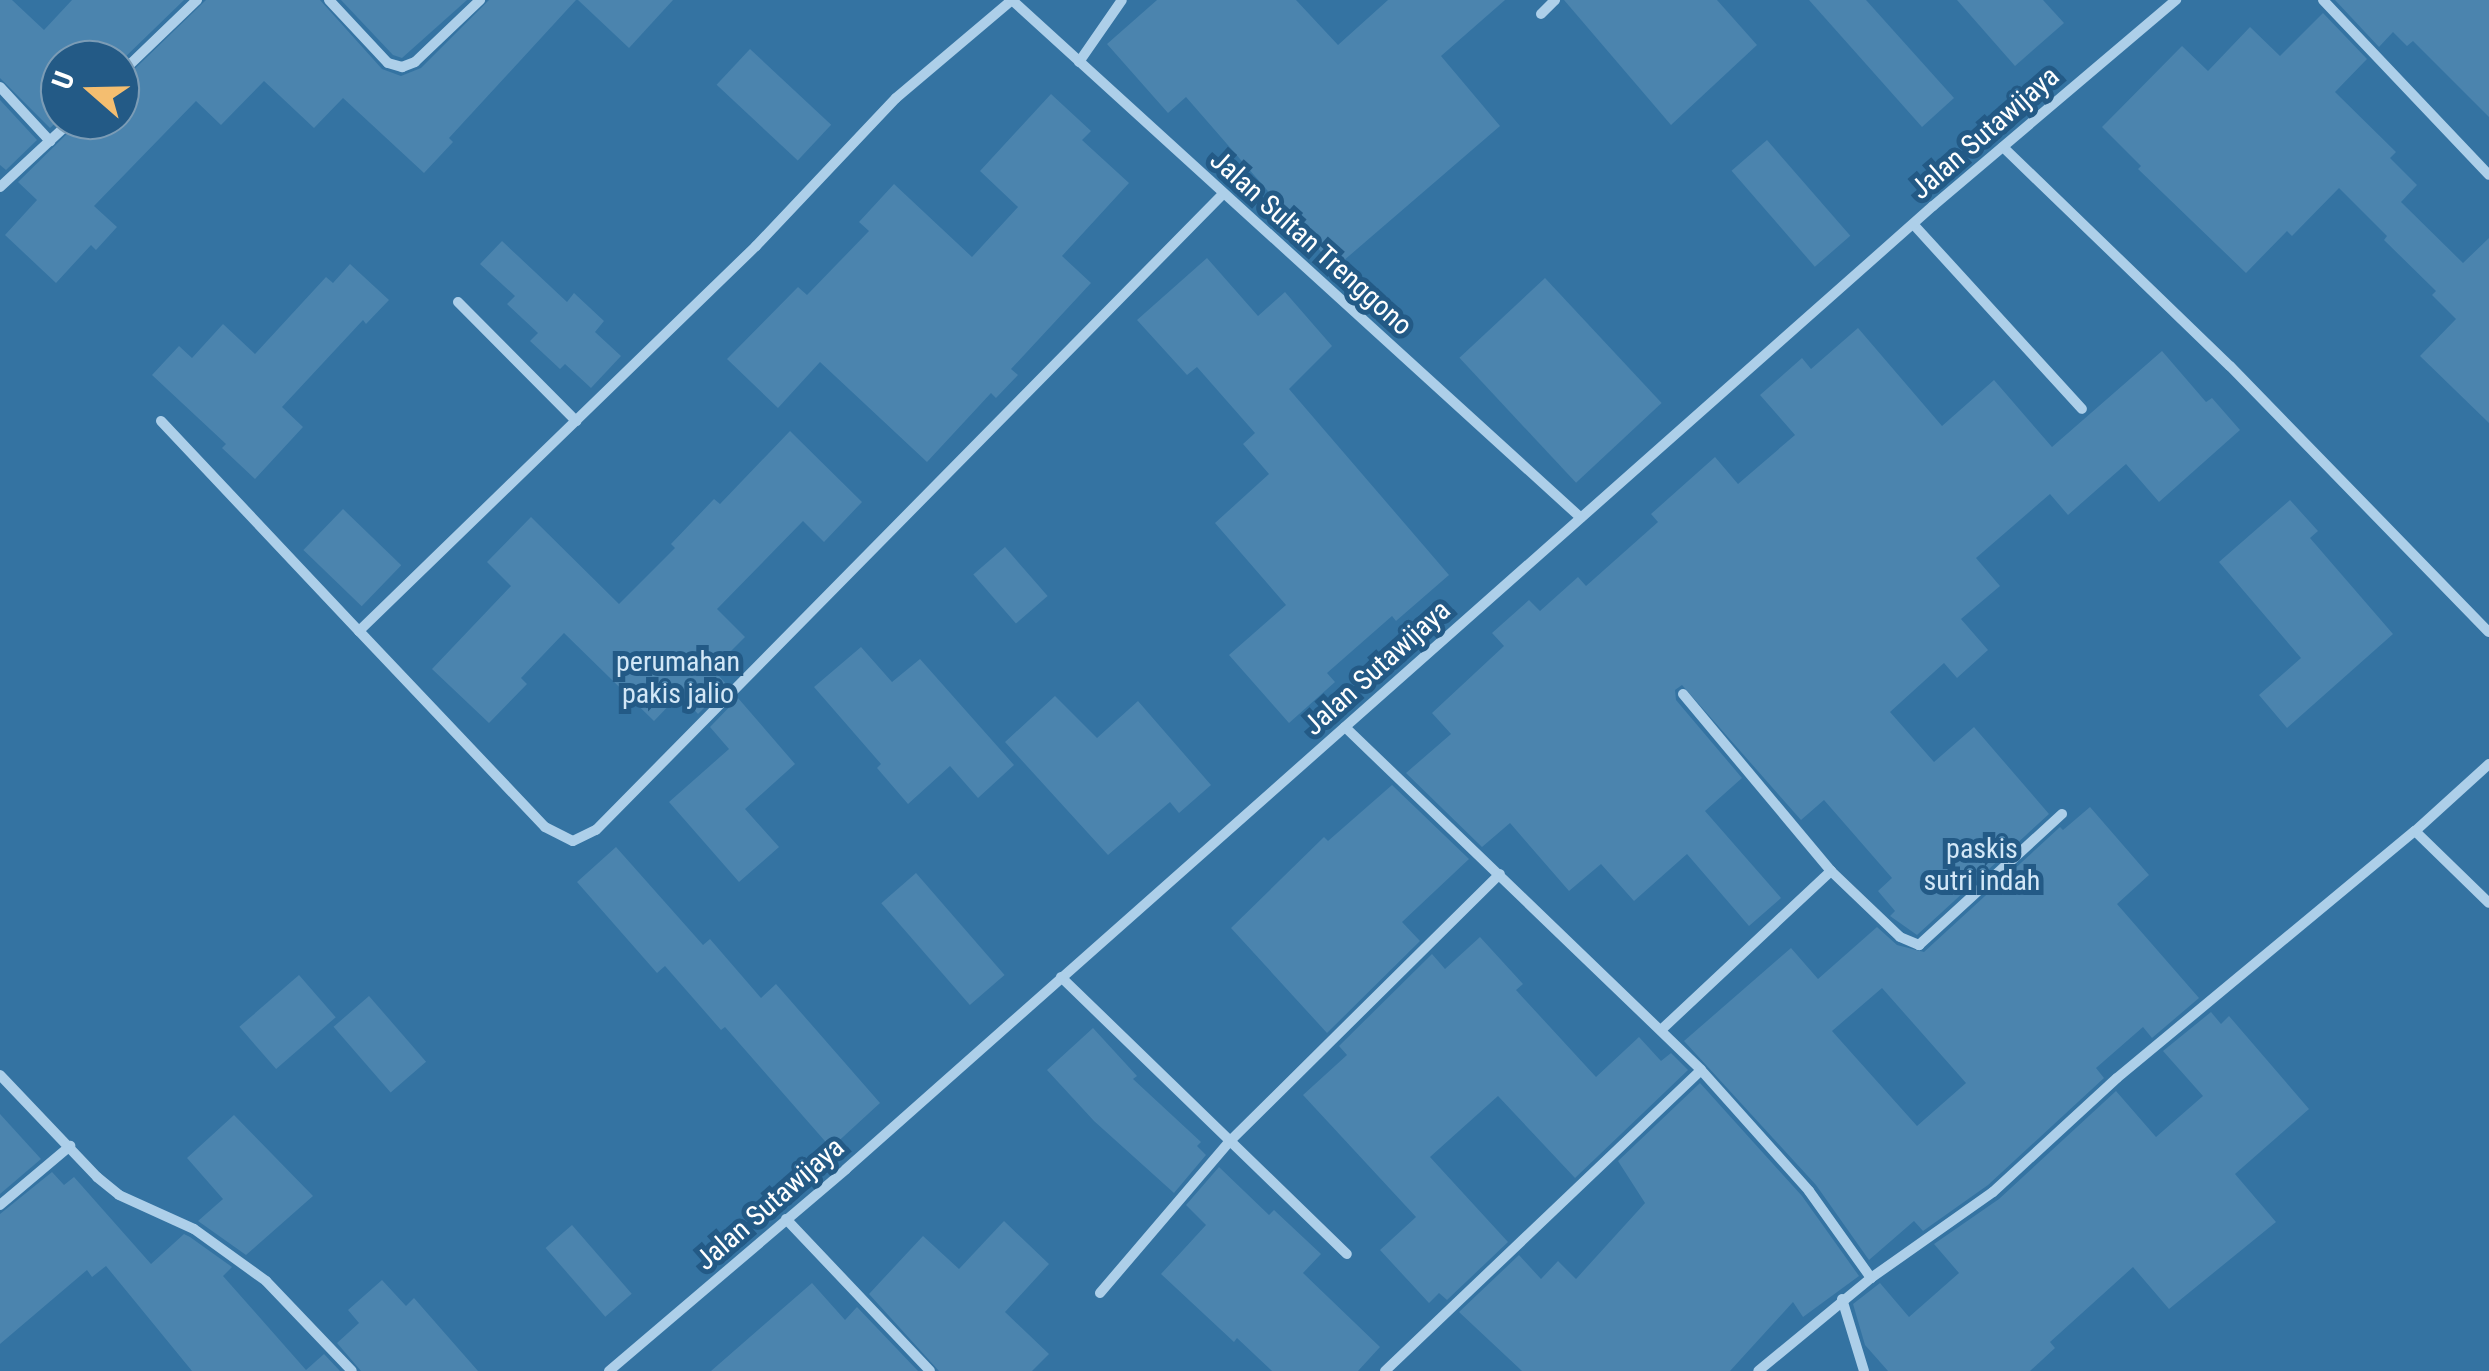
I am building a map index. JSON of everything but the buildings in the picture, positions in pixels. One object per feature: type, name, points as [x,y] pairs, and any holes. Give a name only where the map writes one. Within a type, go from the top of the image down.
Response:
[{"type":"street","points":[[140,55],[197,0]]},
{"type":"street","points":[[329,0],[388,63],[402,68],[415,62],[480,0]]},
{"type":"street","points":[[359,631],[756,246],[896,98],[1012,0]]},
{"type":"street","name":"Jalan Sultan Trenggono","points":[[1012,0],[1581,518]]},
{"type":"street","points":[[1079,62],[1122,0]]},
{"type":"street","points":[[1541,14],[1554,0]]},
{"type":"street","name":"Jalan Sutawijaya","points":[[609,1371],[2003,147],[2176,0]]},
{"type":"street","points":[[2323,0],[2489,174]]},
{"type":"street","points":[[0,87],[50,141],[0,187]]},
{"type":"street","points":[[2003,147],[2230,366],[2489,632]]},
{"type":"street","points":[[160,421],[545,828],[574,841],[586,838],[1223,194]]},
{"type":"street","points":[[1914,225],[2082,409]]},
{"type":"street","points":[[458,302],[576,421]]},
{"type":"street","points":[[1683,694],[1831,871],[1900,936],[1918,945],[2062,814]]},
{"type":"street","points":[[1346,727],[1701,1070],[1809,1191],[1871,1278]]},
{"type":"street","points":[[1758,1371],[1842,1299],[1993,1192],[2116,1078],[2489,764]]},
{"type":"street","points":[[2415,830],[2489,903]]},
{"type":"street","points":[[1661,1030],[1831,871]]},
{"type":"street","points":[[1100,1293],[1229,1142],[1500,874]]},
{"type":"street","points":[[1061,978],[1347,1254]]},
{"type":"street","points":[[1386,1371],[1701,1070]]},
{"type":"street","points":[[0,1075],[97,1177],[120,1195],[194,1229],[266,1281],[352,1371]]},
{"type":"street","points":[[0,1205],[70,1146]]},
{"type":"street","points":[[786,1219],[930,1371]]},
{"type":"street","points":[[1842,1299],[1864,1371]]},
{"type":"green space","name":"perumahan pakis jalio","points":[[0,0],[2489,0],[2489,1371],[0,1371]]},
{"type":"park label","name":"paskis sutri indah","points":[[1982,865]]}]
